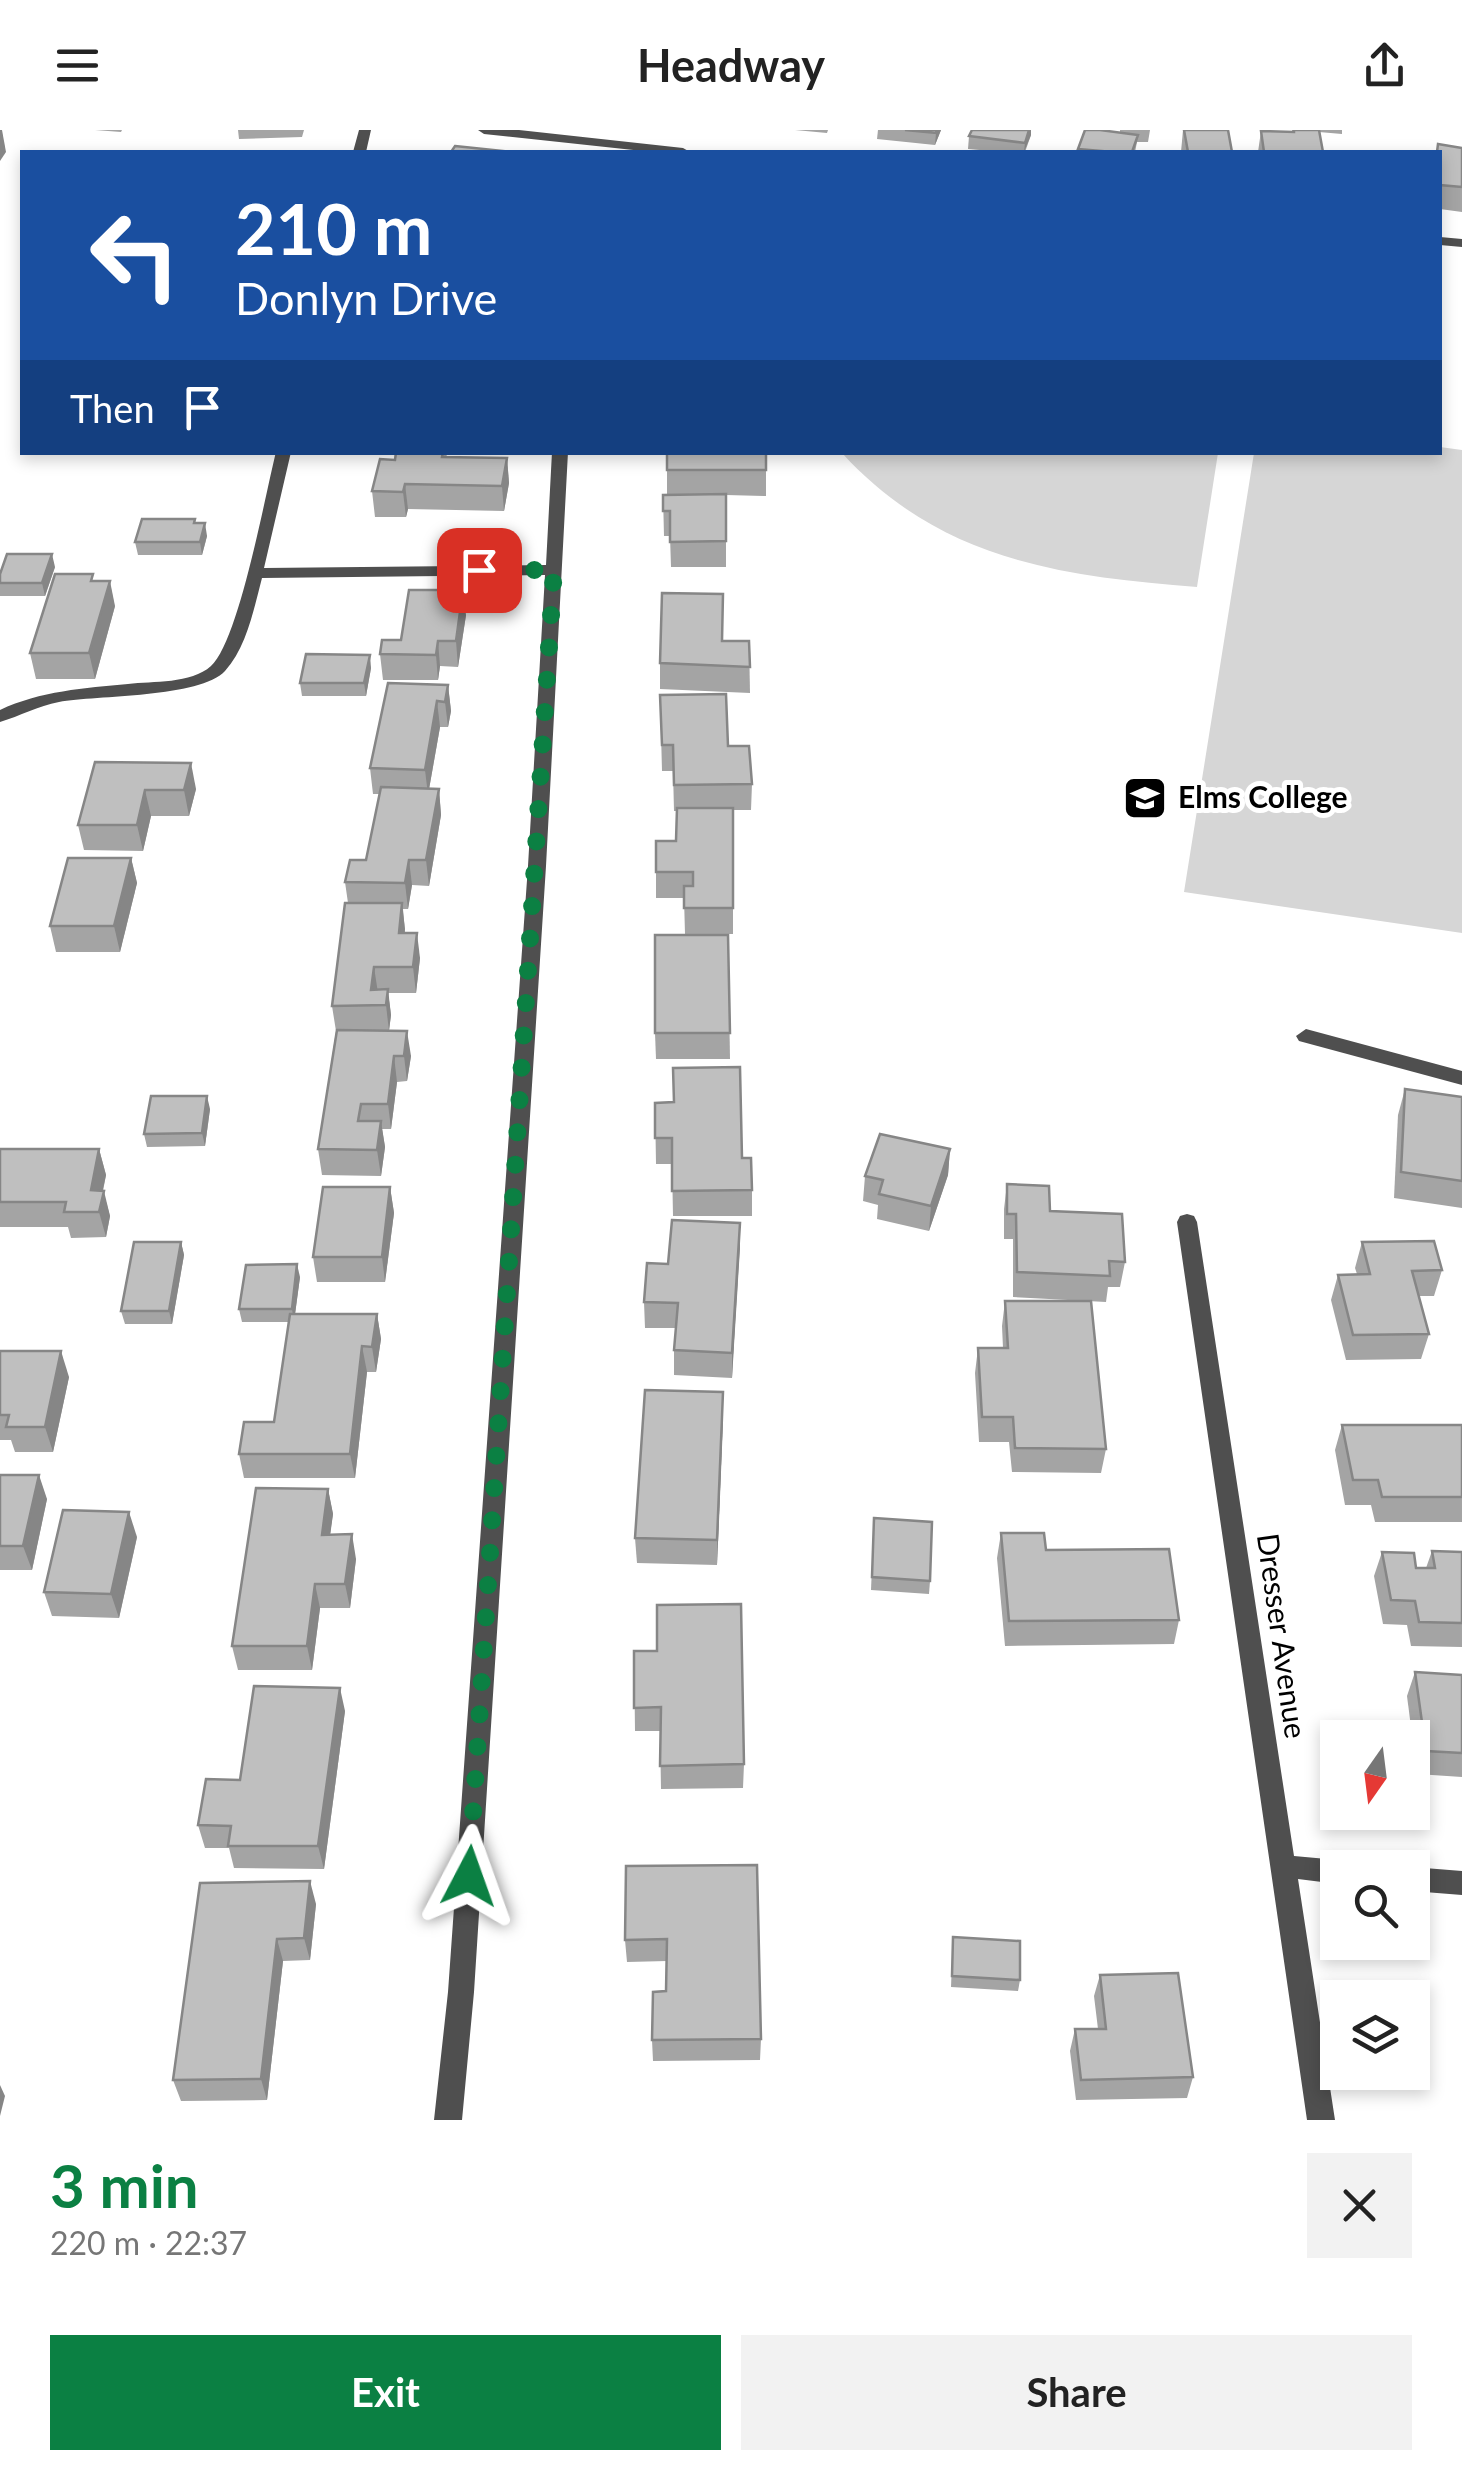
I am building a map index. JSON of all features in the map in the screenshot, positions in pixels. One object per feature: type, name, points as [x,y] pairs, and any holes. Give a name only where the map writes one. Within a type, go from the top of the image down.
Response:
[{"type":"street","points":[[484,130],[665,150]]},
{"type":"street","points":[[0,718],[51,698],[194,680],[216,671],[231,650],[255,573],[283,455]]},
{"type":"street","points":[[448,2120],[464,1953],[560,455]]},
{"type":"street","points":[[255,573],[554,570]]},
{"type":"street","points":[[1306,1036],[1462,1078]]},
{"type":"street","name":"Dresser Avenue","points":[[1187,1222],[1320,2120]]},
{"type":"street","points":[[1282,1866],[1320,1870]]},
{"type":"street","points":[[1430,1880],[1462,1883]]},
{"type":"shaded area","points":[[1442,447],[1462,450],[1462,933],[1184,892],[1254,455],[1442,455]]},
{"type":"shaded area","points":[[844,455],[1218,455],[1197,587],[1097,576],[1005,556],[961,540],[919,518]]},
{"type":"building","points":[[972,130],[1029,130],[1025,143],[969,136]]},
{"type":"building","points":[[1085,130],[1138,135],[1133,150],[1078,149]]},
{"type":"building","points":[[1184,130],[1228,130],[1232,150],[1188,150]]},
{"type":"building","points":[[1319,130],[1323,150],[1264,150],[1261,131]]},
{"type":"building","points":[[1438,144],[1462,148],[1462,187],[1442,185],[1442,150],[1437,150]]},
{"type":"building","points":[[455,146],[494,150],[452,150]]},
{"type":"building","points":[[396,455],[507,458],[502,486],[405,484],[403,492],[372,491],[380,459],[395,460]]},
{"type":"building","points":[[667,455],[766,455],[766,470],[667,470]]},
{"type":"building","points":[[726,494],[726,541],[670,542],[670,511],[663,511],[663,495]]},
{"type":"building","points":[[142,519],[195,519],[194,523],[205,523],[200,542],[135,542]]},
{"type":"building","points":[[7,554],[52,554],[42,583],[0,583]]},
{"type":"building","points":[[55,574],[93,574],[91,581],[110,581],[89,653],[30,653]]},
{"type":"building","points":[[409,590],[463,590],[456,641],[438,641],[436,655],[380,654],[382,640],[401,640]]},
{"type":"building","points":[[662,593],[723,594],[722,641],[749,641],[750,667],[660,663]]},
{"type":"building","points":[[306,654],[370,655],[364,683],[300,683]]},
{"type":"building","points":[[388,683],[448,685],[445,702],[437,701],[425,770],[370,768]]},
{"type":"building","points":[[726,694],[728,746],[749,746],[752,784],[674,785],[673,745],[662,745],[660,695]]},
{"type":"building","points":[[95,762],[191,763],[184,790],[145,790],[137,825],[78,825]]},
{"type":"building","points":[[381,787],[439,789],[426,860],[409,860],[405,883],[345,882],[350,860],[366,860]]},
{"type":"building","points":[[677,808],[733,808],[733,908],[684,908],[684,886],[693,886],[693,872],[656,872],[656,841],[676,841]]},
{"type":"building","points":[[68,858],[131,858],[114,926],[50,926]]},
{"type":"building","points":[[345,903],[402,903],[399,933],[417,933],[413,967],[374,967],[371,990],[388,989],[386,1005],[332,1006]]},
{"type":"building","points":[[655,935],[728,935],[730,1033],[655,1033]]},
{"type":"building","points":[[337,1030],[407,1031],[404,1056],[394,1056],[388,1104],[361,1104],[358,1121],[381,1121],[377,1150],[318,1149]]},
{"type":"building","points":[[740,1067],[742,1158],[751,1158],[752,1190],[672,1191],[672,1138],[655,1138],[655,1103],[674,1102],[673,1068]]},
{"type":"building","points":[[1405,1089],[1462,1097],[1462,1181],[1401,1172]]},
{"type":"building","points":[[151,1096],[207,1096],[202,1133],[144,1134]]},
{"type":"building","points":[[880,1134],[950,1149],[931,1206],[879,1194],[883,1180],[865,1176]]},
{"type":"building","points":[[0,1149],[99,1149],[91,1190],[104,1191],[99,1212],[64,1212],[66,1202],[0,1202]]},
{"type":"building","points":[[1007,1184],[1049,1186],[1050,1211],[1122,1214],[1125,1262],[1109,1261],[1110,1276],[1017,1272],[1016,1214],[1007,1214]]},
{"type":"building","points":[[323,1187],[390,1187],[382,1257],[313,1257]]},
{"type":"building","points":[[672,1220],[740,1223],[732,1353],[674,1350],[678,1303],[644,1302],[647,1263],[668,1264]]},
{"type":"building","points":[[1434,1241],[1442,1270],[1412,1271],[1429,1334],[1353,1335],[1338,1275],[1370,1274],[1362,1242]]},
{"type":"building","points":[[134,1242],[181,1242],[169,1311],[121,1311]]},
{"type":"building","points":[[297,1264],[292,1309],[239,1309],[246,1265]]},
{"type":"building","points":[[1005,1301],[1091,1301],[1106,1449],[1015,1448],[1013,1417],[982,1417],[978,1348],[1008,1348]]},
{"type":"building","points":[[290,1314],[377,1314],[372,1347],[362,1346],[350,1454],[239,1454],[244,1422],[274,1422]]},
{"type":"building","points":[[0,1351],[61,1351],[45,1427],[6,1427],[9,1415],[0,1415]]},
{"type":"building","points":[[645,1390],[723,1392],[717,1540],[635,1538]]},
{"type":"building","points":[[1342,1425],[1462,1425],[1462,1497],[1382,1497],[1378,1480],[1353,1480]]},
{"type":"building","points":[[0,1475],[39,1475],[23,1546],[0,1546]]},
{"type":"building","points":[[256,1488],[328,1489],[322,1535],[352,1534],[345,1584],[315,1584],[307,1646],[232,1646]]},
{"type":"building","points":[[63,1510],[129,1512],[111,1594],[44,1592]]},
{"type":"building","points":[[874,1518],[932,1522],[930,1581],[872,1577]]},
{"type":"building","points":[[1001,1533],[1044,1533],[1046,1550],[1169,1549],[1179,1620],[1009,1621]]},
{"type":"building","points":[[1432,1551],[1462,1552],[1462,1623],[1419,1622],[1415,1601],[1391,1600],[1382,1552],[1414,1553],[1416,1568],[1435,1568]]},
{"type":"building","points":[[741,1604],[744,1764],[660,1766],[661,1707],[634,1708],[634,1651],[657,1651],[657,1605]]},
{"type":"building","points":[[1415,1672],[1462,1675],[1462,1753],[1430,1751],[1430,1720],[1422,1720]]},
{"type":"building","points":[[254,1686],[340,1688],[318,1846],[228,1846],[231,1826],[198,1825],[206,1779],[240,1780]]},
{"type":"building","points":[[757,1865],[761,2039],[652,2040],[653,1992],[666,1991],[667,1939],[625,1940],[626,1866]]},
{"type":"building","points":[[310,1881],[304,1938],[277,1939],[261,2079],[173,2080],[200,1883]]},
{"type":"building","points":[[953,1937],[1020,1941],[1020,1980],[952,1976]]},
{"type":"building","points":[[1178,1973],[1193,2077],[1081,2080],[1075,2029],[1106,2029],[1100,1975]]},
{"type":"place","name":"Elms College","points":[[1145,798]]},
{"type":"route","points":[[469,1876],[538,866],[554,570],[479,570]]}]
